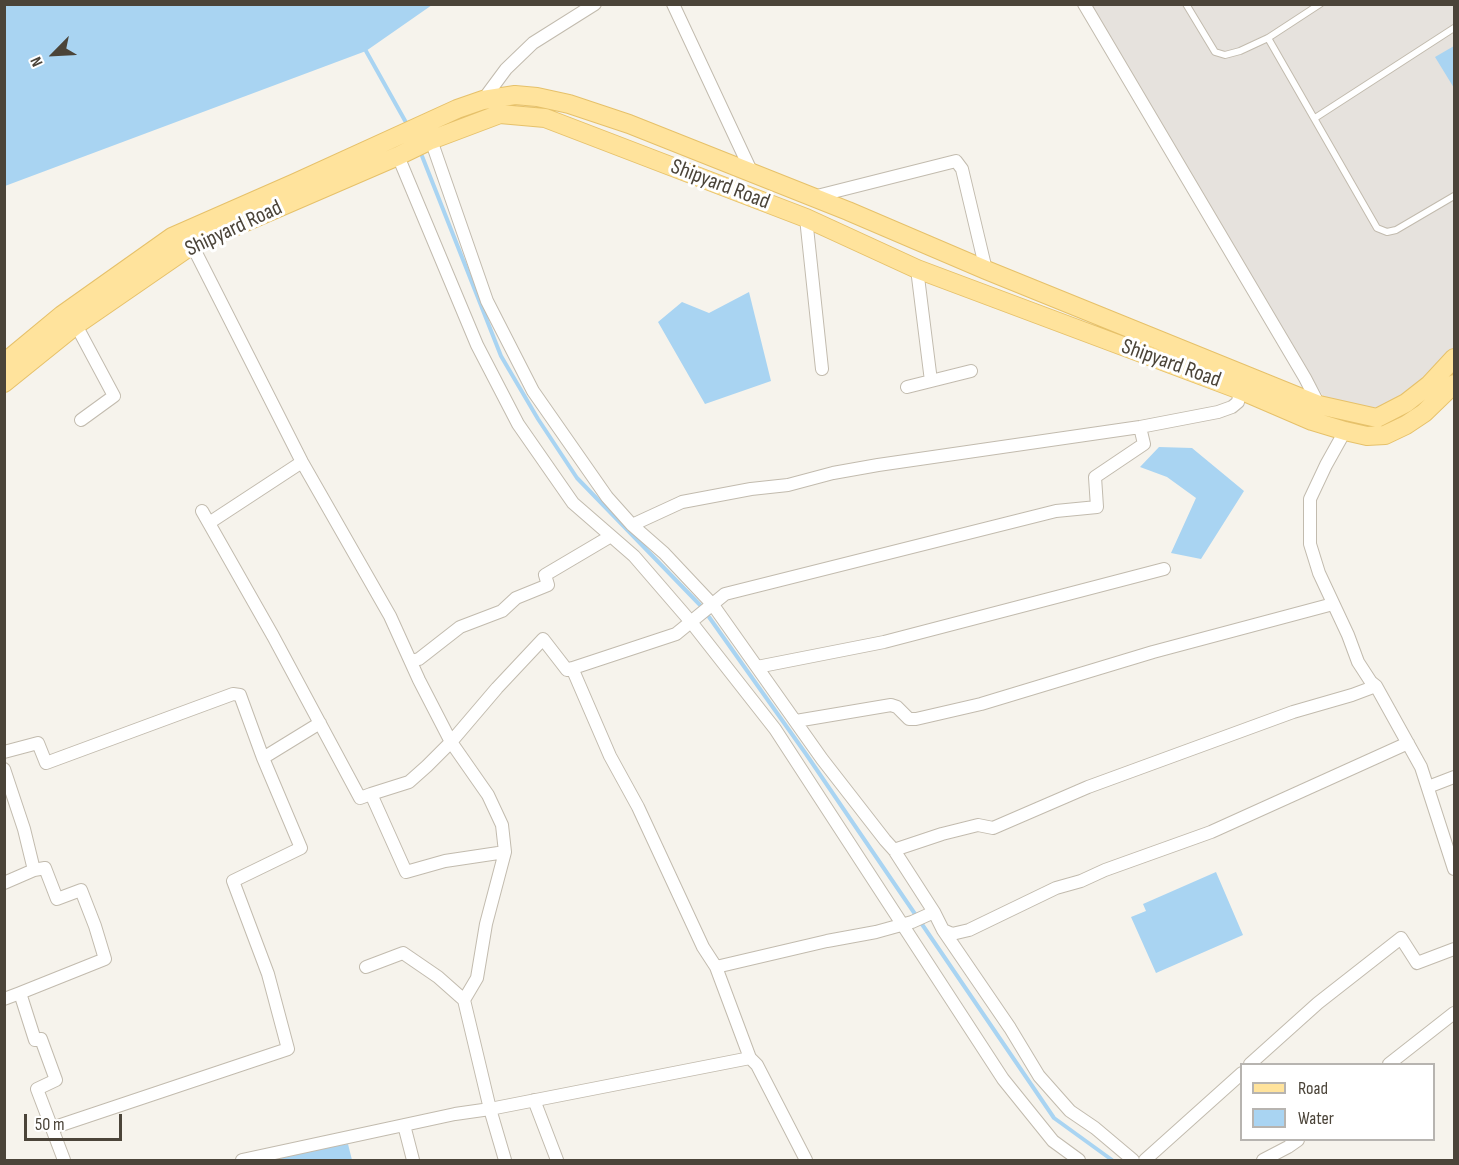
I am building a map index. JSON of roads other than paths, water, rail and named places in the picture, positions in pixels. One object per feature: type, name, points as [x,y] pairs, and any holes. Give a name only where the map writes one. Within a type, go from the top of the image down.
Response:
[{"type":"main road","points":[[4,363],[62,315],[172,237],[457,110],[483,100],[515,95],[569,104],[629,124],[1319,405],[1377,418],[1406,403],[1422,391],[1455,358]]},
{"type":"main road","name":"Shipyard Road","points":[[4,383],[76,325],[192,245],[431,140],[500,114],[545,118],[806,218],[917,269],[1240,390],[1312,421],[1345,431],[1366,436],[1385,435],[1424,413],[1455,384]]},
{"type":"street","points":[[483,100],[506,69],[533,44],[595,4]]},
{"type":"street","points":[[673,4],[752,173]]},
{"type":"street","points":[[1084,4],[1319,405]]},
{"type":"street","points":[[431,140],[487,301],[533,391],[607,497],[632,525],[664,553],[713,604],[796,721],[894,850],[930,914],[1010,1028],[1039,1076],[1070,1111],[1095,1128],[1133,1161]]},
{"type":"street","points":[[398,156],[477,345],[518,424],[573,503],[634,556],[691,622],[776,729],[907,923],[1003,1079],[1053,1141],[1079,1161]]},
{"type":"street","points":[[813,197],[956,161],[962,169],[986,270]]},
{"type":"street","points":[[806,218],[822,369]]},
{"type":"street","points":[[192,245],[302,462],[390,616],[451,742],[488,795],[502,825],[505,852],[486,924],[477,978],[464,1000]]},
{"type":"street","points":[[917,269],[931,381]]},
{"type":"street","points":[[76,325],[114,396],[81,420]]},
{"type":"street","points":[[907,387],[971,370]]},
{"type":"street","points":[[632,525],[682,502],[751,489],[788,485],[833,473],[878,465],[1140,427],[1218,412],[1233,407],[1238,402],[1240,390]]},
{"type":"street","points":[[202,511],[273,636],[360,798],[409,782],[451,742],[496,688],[543,639],[567,670],[676,634],[725,594],[1056,511],[1097,507],[1095,477],[1144,444],[1140,427]]},
{"type":"street","points":[[1345,431],[1311,499],[1310,544],[1319,573],[1348,634],[1358,662],[1376,686],[1421,767],[1455,869]]},
{"type":"street","points":[[209,524],[302,462]]},
{"type":"street","points":[[411,661],[419,659],[460,627],[502,610],[516,598],[548,585],[545,574],[611,536]]},
{"type":"street","points":[[757,667],[884,642],[1164,569]]},
{"type":"street","points":[[796,721],[891,705],[897,707],[909,719],[916,719],[981,704],[1143,655],[1333,604]]},
{"type":"street","points":[[572,668],[610,756],[638,807],[667,874],[685,906],[703,947],[716,967],[750,1058],[757,1065],[806,1161]]},
{"type":"street","points":[[894,850],[978,825],[993,828],[1088,787],[1222,737],[1376,686]]},
{"type":"street","points":[[4,752],[38,742],[46,763],[233,694],[240,695],[262,758],[301,848],[233,881],[268,974],[288,1049],[52,1128]]},
{"type":"street","points":[[262,758],[320,723]]},
{"type":"street","points":[[943,930],[952,934],[969,930],[1056,888],[1081,881],[1105,870],[1211,832],[1408,743]]},
{"type":"street","points":[[4,769],[24,830],[34,870]]},
{"type":"street","points":[[1428,787],[1455,777]]},
{"type":"street","points":[[371,794],[406,872],[445,861],[505,852]]},
{"type":"street","points":[[4,883],[34,870],[45,868],[57,899],[81,890],[105,959],[4,999]]},
{"type":"street","points":[[716,967],[907,923],[930,914]]},
{"type":"street","points":[[1252,1063],[1318,1003],[1401,938],[1417,963],[1455,949]]},
{"type":"street","points":[[366,967],[403,953],[438,977],[464,1000],[505,1161]]},
{"type":"street","points":[[20,993],[35,1040],[42,1039],[56,1080],[37,1089],[64,1161]]},
{"type":"street","points":[[1392,1063],[1455,1013]]},
{"type":"street","points":[[242,1161],[404,1125],[750,1058]]},
{"type":"street","points":[[1145,1161],[1240,1075]]},
{"type":"street","points":[[534,1100],[557,1161]]},
{"type":"street","points":[[404,1125],[413,1161]]},
{"type":"street","points":[[1263,1161],[1296,1141]]},
{"type":"lane","points":[[1186,4],[1215,52],[1225,55],[1268,38],[1320,4]]},
{"type":"lane","points":[[1315,118],[1455,28]]},
{"type":"lane","points":[[1268,38],[1377,228],[1387,232],[1396,230],[1455,196]]},
{"type":"water","points":[[5,4],[432,5],[366,51],[5,186]]},
{"type":"water","points":[[1454,46],[1454,88],[1435,57]]},
{"type":"water","points":[[749,292],[771,381],[705,404],[658,322],[682,302],[709,313]]},
{"type":"water","points":[[1159,447],[1192,448],[1244,491],[1201,559],[1171,553],[1196,498],[1167,477],[1140,467]]},
{"type":"water","points":[[1216,872],[1243,935],[1156,973],[1131,917],[1146,911],[1143,904]]},
{"type":"water","points":[[348,1144],[352,1160],[273,1160],[273,1156]]},
{"type":"waterway","points":[[366,51],[408,126]]},
{"type":"waterway","points":[[422,156],[501,356],[538,419],[577,478],[701,606]]},
{"type":"waterway","points":[[709,617],[806,754],[1054,1118],[1112,1160]]}]
